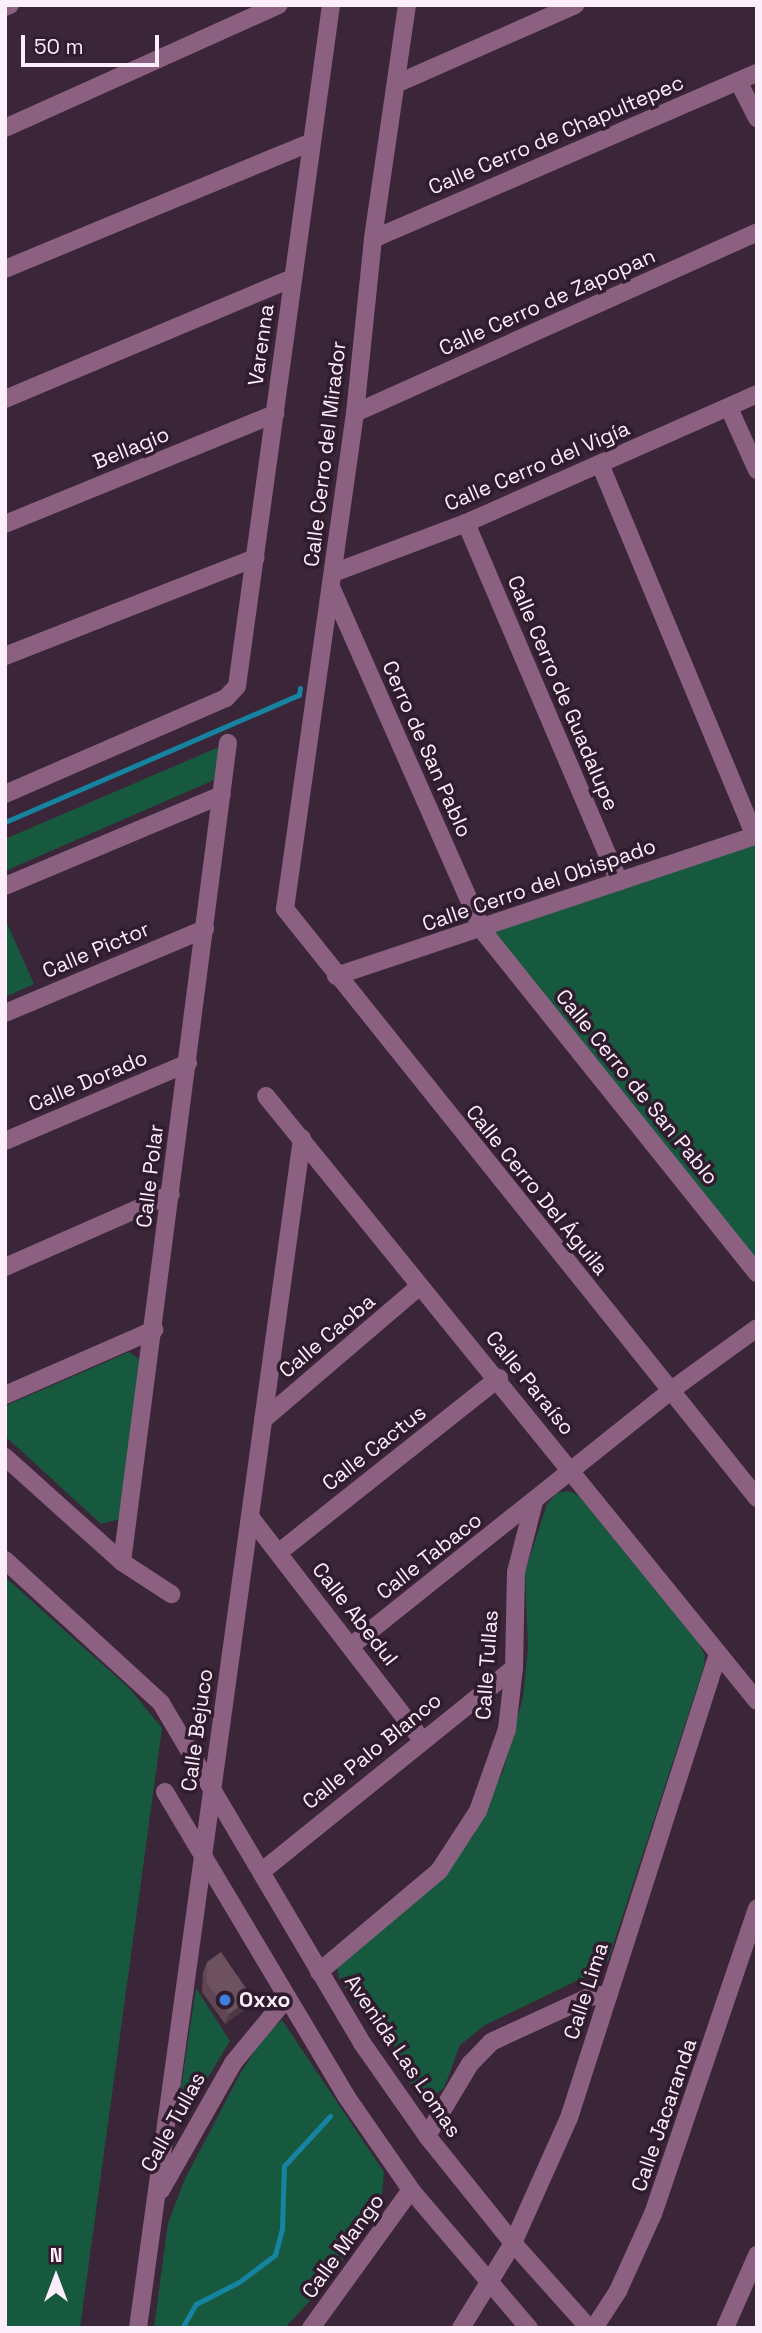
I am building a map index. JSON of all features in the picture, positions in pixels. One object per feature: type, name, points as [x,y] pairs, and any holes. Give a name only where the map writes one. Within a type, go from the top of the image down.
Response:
[{"type":"street","points":[[5,7],[10,5]]},
{"type":"street","points":[[5,128],[279,5]]},
{"type":"street","name":"Varenna","points":[[5,794],[234,691],[255,558],[331,5]]},
{"type":"street","name":"Calle Cerro del Mirador","points":[[285,909],[355,413],[373,239],[407,5]]},
{"type":"street","points":[[396,84],[575,5]]},
{"type":"street","name":"Calle Cerro de Chapultepec","points":[[373,239],[757,73]]},
{"type":"street","points":[[738,81],[757,118]]},
{"type":"street","points":[[5,269],[312,142]]},
{"type":"street","name":"Calle Cerro de Zapopan","points":[[355,413],[757,232]]},
{"type":"street","points":[[5,399],[293,278]]},
{"type":"street","name":"Calle Cerro del Vigía","points":[[332,580],[757,394]]},
{"type":"street","points":[[729,408],[757,470]]},
{"type":"street","name":"Bellagio","points":[[5,524],[275,414]]},
{"type":"street","points":[[600,464],[756,835]]},
{"type":"street","name":"Calle Cerro de Guadalupe","points":[[466,523],[619,882]]},
{"type":"street","points":[[5,656],[255,558]]},
{"type":"street","name":"Cerro de San Pablo","points":[[332,580],[482,930]]},
{"type":"street","name":"Calle Polar","points":[[122,1562],[229,743]]},
{"type":"street","points":[[5,887],[222,795]]},
{"type":"street","name":"Calle Cerro del Obispado","points":[[336,976],[482,930],[756,835]]},
{"type":"street","name":"Calle Cerro Del Águila","points":[[285,909],[757,1498]]},
{"type":"street","name":"Calle Pictor","points":[[5,1013],[205,929]]},
{"type":"street","name":"Calle Cerro de San Pablo","points":[[482,930],[757,1273]]},
{"type":"street","name":"Calle Dorado","points":[[5,1141],[188,1063]]},
{"type":"street","name":"Calle Paraíso","points":[[266,1096],[420,1286],[499,1378],[757,1702]]},
{"type":"street","name":"Calle Bejuco","points":[[138,2328],[302,1138]]},
{"type":"street","points":[[5,1267],[171,1194]]},
{"type":"street","name":"Calle Caoba","points":[[263,1420],[420,1286]]},
{"type":"street","name":"Calle Tabaco","points":[[351,1646],[670,1391],[757,1328]]},
{"type":"street","points":[[5,1395],[153,1330]]},
{"type":"street","name":"Calle Cactus","points":[[278,1553],[499,1378]]},
{"type":"street","points":[[5,1457],[122,1562],[171,1594]]},
{"type":"street","name":"Calle Tullas","points":[[319,1972],[409,1898],[458,1846],[497,1764],[507,1729],[514,1668],[516,1572],[534,1502]]},
{"type":"street","name":"Calle Abedul","points":[[251,1518],[421,1739]]},
{"type":"street","name":"Avenida Las Lomas","points":[[5,1560],[154,1694],[212,1787],[319,1972],[427,2136],[513,2243],[591,2328]]},
{"type":"street","name":"Calle Lima","points":[[461,2328],[491,2285],[513,2243],[569,2118],[718,1653]]},
{"type":"street","name":"Calle Palo Blanco","points":[[261,1872],[421,1739],[514,1668]]},
{"type":"street","points":[[165,1792],[285,2000],[411,2190],[529,2328]]},
{"type":"street","name":"Calle Jacaranda","points":[[591,2328],[618,2291],[657,2203],[757,1908]]},
{"type":"street","points":[[427,2136],[470,2064],[491,2042],[589,1997],[610,1994]]},
{"type":"street","name":"Calle Tullas","points":[[155,2202],[233,2063],[285,2000]]},
{"type":"street","name":"Calle Mango","points":[[311,2328],[411,2190]]},
{"type":"street","points":[[725,2328],[757,2255]]},
{"type":"green space","points":[[219,747],[214,780],[5,871],[5,839]]},
{"type":"green space","points":[[757,836],[757,1263],[490,927]]},
{"type":"green space","points":[[5,919],[34,984],[5,997]]},
{"type":"green space","points":[[129,1352],[139,1359],[121,1519],[101,1524],[5,1436],[5,1406]]},
{"type":"green space","points":[[568,1491],[578,1495],[698,1642],[705,1655],[704,1666],[608,1961],[601,1969],[485,2025],[460,2045],[444,2088],[433,2096],[418,2094],[339,1979],[337,1965],[428,1886],[472,1838],[503,1771],[523,1697],[528,1648],[525,1572],[547,1504],[557,1493]]},
{"type":"green space","points":[[5,1577],[129,1688],[162,1728],[80,2328],[5,2328]]},
{"type":"green space","points":[[196,1988],[230,2041],[180,2124],[177,2115]]},
{"type":"green space","points":[[282,2020],[384,2172],[381,2205],[326,2283],[285,2328],[154,2328],[168,2223],[185,2179],[241,2072],[266,2034]]},
{"type":"building","name":"Oxxo","points":[[221,1952],[252,1997],[229,2014],[206,1982],[207,1962]]},
{"type":"waterway","points":[[5,822],[299,695],[300,688]]},
{"type":"waterway","points":[[182,2328],[196,2304],[239,2282],[275,2255],[282,2228],[284,2166],[330,2116]]},
{"type":"place","name":"Oxxo","points":[[225,2000]]}]
